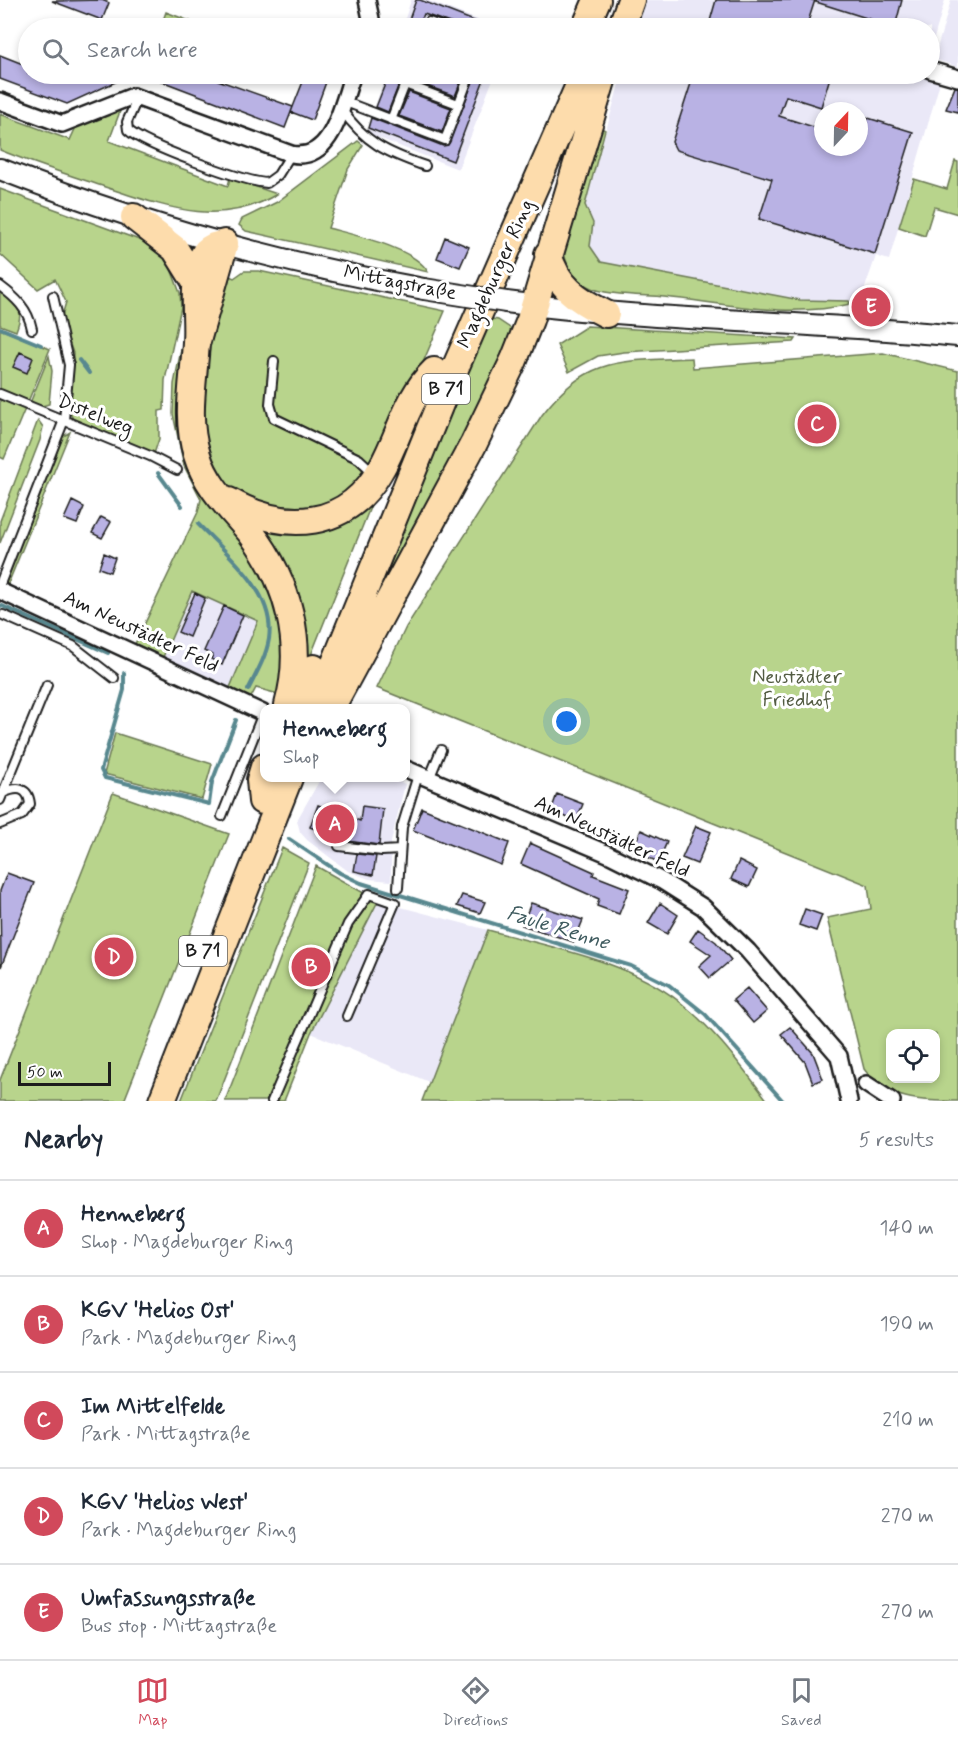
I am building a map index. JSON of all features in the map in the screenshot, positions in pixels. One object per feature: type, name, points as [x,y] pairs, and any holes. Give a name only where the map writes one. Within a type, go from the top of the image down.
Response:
[{"type":"highway","points":[[589,18],[597,0]]},
{"type":"highway","points":[[607,18],[615,0]]},
{"type":"highway","points":[[625,18],[631,0]]},
{"type":"highway","name":"Magdeburger Ring","points":[[300,704],[434,371],[561,84]]},
{"type":"highway","name":"Magdeburger Ring","points":[[318,704],[446,389],[580,84]]},
{"type":"highway","points":[[333,704],[486,420],[514,360],[534,305],[601,84]]},
{"type":"highway","points":[[134,217],[176,249],[198,286]]},
{"type":"highway","points":[[197,341],[225,243],[214,245],[204,254],[198,286],[197,341],[191,395],[192,433],[200,466],[218,494],[264,552],[277,574],[288,605],[294,650],[292,690],[281,704]]},
{"type":"highway","points":[[548,254],[552,267],[563,285],[576,298],[606,314]]},
{"type":"highway","points":[[218,494],[262,517],[299,523],[321,518],[344,508],[377,476],[419,386],[434,371]]},
{"type":"highway","points":[[261,782],[269,797],[289,801],[298,782]]},
{"type":"highway","name":"B 71","points":[[144,1101],[269,797],[285,782]]},
{"type":"highway","name":"B 71","points":[[162,1101],[269,797]]},
{"type":"street","points":[[367,0],[371,18]]},
{"type":"street","points":[[940,73],[958,78]]},
{"type":"street","points":[[0,101],[62,124],[125,98],[138,97],[291,154],[306,156],[318,150],[328,138],[349,84]]},
{"type":"street","name":"Mittagstraße","points":[[0,169],[134,217],[225,243],[296,262],[424,288],[506,302],[606,314],[872,328],[958,336]]},
{"type":"street","name":"Am Neustädter Feld","points":[[0,591],[260,704]]},
{"type":"street","name":"Am Neustädter Feld","points":[[417,774],[628,863],[676,889],[703,907],[734,935],[839,1056],[849,1101]]},
{"type":"street","points":[[866,1084],[892,1101]]},
{"type":"lane","points":[[391,120],[405,84],[458,104]]},
{"type":"lane","points":[[341,105],[445,140],[466,84]]},
{"type":"lane","points":[[138,97],[127,122],[128,130],[138,137],[187,157],[250,180],[267,183],[278,176],[291,154]]},
{"type":"lane","points":[[341,105],[359,133],[371,142],[425,166]]},
{"type":"lane","points":[[0,286],[17,299],[29,316],[32,329]]},
{"type":"lane","points":[[0,584],[64,420],[69,365],[53,296]]},
{"type":"lane","points":[[274,360],[270,404],[274,418],[359,459],[377,476]]},
{"type":"lane","name":"Distelweg","points":[[0,394],[150,456],[177,470]]},
{"type":"lane","points":[[3,615],[73,646],[114,678]]},
{"type":"lane","points":[[1,796],[46,685]]},
{"type":"lane","points":[[222,816],[260,741]]},
{"type":"lane","points":[[398,888],[404,818],[417,774],[441,750]]},
{"type":"lane","points":[[0,824],[22,815],[30,804],[29,795],[24,790],[15,788],[1,796]]},
{"type":"lane","points":[[339,846],[382,851],[400,850]]},
{"type":"lane","points":[[272,1101],[350,918],[369,894],[395,903],[347,1016]]},
{"type":"shaded area","points":[[411,0],[426,0],[473,18],[405,18]]},
{"type":"shaded area","points":[[643,0],[945,0],[940,18],[638,18]]},
{"type":"shaded area","points":[[951,0],[958,0],[958,67],[940,61],[940,38]]},
{"type":"shaded area","points":[[383,84],[491,84],[458,169],[366,133]]},
{"type":"shaded area","points":[[619,84],[939,84],[889,260],[876,256],[861,299],[849,301],[800,300],[601,262],[590,246],[593,223],[585,205]]},
{"type":"shaded area","points":[[192,591],[260,622],[229,690],[163,657]]},
{"type":"shaded area","points":[[319,782],[400,782],[405,784],[391,842],[391,881],[369,879],[348,871],[307,840],[300,832],[297,820]]},
{"type":"shaded area","points":[[378,901],[488,930],[429,1082],[311,1033]]},
{"type":"green space","points":[[166,12],[182,18],[164,18]]},
{"type":"green space","points":[[122,106],[109,141],[228,186],[230,178],[277,194],[256,205],[234,210],[191,211],[148,201],[0,150],[0,114],[70,140],[76,127]]},
{"type":"green space","points":[[599,127],[605,130],[585,205],[593,223],[590,246],[601,262],[800,300],[849,301],[850,304],[827,308],[780,310],[603,292],[581,282],[569,266],[564,254],[563,240]]},
{"type":"green space","points":[[358,141],[363,145],[348,169],[328,228],[398,249],[411,256],[428,272],[246,231],[239,225],[242,219],[277,202]]},
{"type":"green space","points":[[955,161],[958,162],[958,214],[934,207],[925,236],[899,227],[914,179],[947,189]]},
{"type":"green space","points":[[0,189],[142,241],[168,261],[180,293],[181,307],[165,380],[164,410],[159,411],[159,439],[154,454],[73,419],[69,411],[73,353],[61,319],[66,302],[55,279],[38,289],[0,254]]},
{"type":"green space","points":[[185,271],[191,290],[194,315],[184,405],[183,427],[186,449],[198,479],[241,532],[253,550],[272,589],[284,631],[286,652],[286,674],[282,695],[256,688],[249,701],[229,690],[258,621],[192,591],[163,657],[135,644],[198,512],[201,499],[184,466],[173,414],[174,384],[190,306]]},
{"type":"green space","points":[[244,271],[259,271],[445,311],[388,444],[352,494],[302,516],[238,499],[211,469],[201,407],[219,288],[223,273],[234,278]]},
{"type":"green space","points":[[0,290],[20,312],[16,331],[0,325]]},
{"type":"green space","points":[[487,318],[498,320],[516,332],[327,704]]},
{"type":"green space","points":[[587,326],[796,339],[794,342],[624,352],[598,356],[569,372],[557,345]]},
{"type":"green space","points":[[0,329],[50,349],[4,459],[0,457]]},
{"type":"green space","name":"Neustädter Friedhof","points":[[883,353],[958,371],[958,1101],[905,1097],[883,1088],[864,1069],[827,918],[871,909],[868,885],[377,688],[406,627],[542,415],[559,395],[575,381],[592,371],[609,365],[692,358],[693,368]]},
{"type":"green space","points":[[49,356],[52,371],[49,404],[39,407],[30,403]]},
{"type":"green space","points":[[38,420],[43,427],[40,440],[0,543],[0,521]]},
{"type":"green space","points":[[70,432],[6,589],[5,581],[62,437]]},
{"type":"green space","points":[[381,480],[297,690],[299,657],[242,513],[274,527]]},
{"type":"green space","points":[[115,733],[212,764],[202,799],[104,774]]},
{"type":"green space","points":[[113,793],[229,834],[124,1101],[0,1101],[0,1080]]},
{"type":"green space","points":[[282,848],[309,863],[216,1101],[181,1101]]},
{"type":"green space","points":[[316,866],[378,901],[311,1033],[284,1101],[225,1101]]},
{"type":"green space","points":[[488,930],[588,957],[659,988],[680,1002],[705,1024],[768,1101],[422,1101]]},
{"type":"building","points":[[102,0],[109,3],[103,18],[97,18],[52,1]]},
{"type":"building","points":[[416,0],[420,0],[466,18],[435,18],[424,14],[422,18],[410,18]]},
{"type":"building","points":[[716,0],[815,0],[809,18],[711,18]]},
{"type":"building","points":[[817,0],[902,0],[897,18],[867,18],[816,2]]},
{"type":"building","points":[[0,55],[18,62],[18,84],[111,84],[67,104],[0,79]]},
{"type":"building","points":[[169,84],[229,84],[293,107],[285,128]]},
{"type":"building","points":[[302,84],[325,84],[312,120],[291,112]]},
{"type":"building","points":[[385,84],[399,84],[388,112],[376,107]]},
{"type":"building","points":[[421,84],[460,84],[455,96]]},
{"type":"building","points":[[472,84],[482,84],[453,161],[368,128],[371,118],[443,146],[448,145]]},
{"type":"building","points":[[691,84],[828,84],[823,102],[814,102],[814,105],[786,96],[779,116],[814,127],[814,156],[868,156],[868,118],[913,132],[875,254],[759,219],[772,179],[676,150],[672,142]]},
{"type":"building","points":[[955,87],[958,87],[958,112],[946,109]]},
{"type":"building","points":[[409,92],[451,108],[442,132],[399,116]]},
{"type":"building","points":[[445,237],[469,247],[460,267],[437,258]]},
{"type":"building","points":[[20,352],[33,358],[27,373],[13,367]]},
{"type":"building","points":[[72,501],[84,507],[77,524],[64,519]]},
{"type":"building","points":[[101,517],[111,522],[102,538],[92,533]]},
{"type":"building","points":[[104,553],[115,558],[110,572],[99,568]]},
{"type":"building","points":[[195,593],[205,598],[189,637],[178,632]]},
{"type":"building","points":[[224,606],[243,615],[222,665],[211,659],[213,655],[204,651]]},
{"type":"building","points":[[557,794],[583,804],[576,821],[551,811]]},
{"type":"building","points":[[318,805],[360,821],[362,806],[383,809],[379,845],[346,841],[310,827]]},
{"type":"building","points":[[422,808],[509,843],[501,865],[413,830]]},
{"type":"building","points":[[696,826],[711,832],[697,864],[682,858]]},
{"type":"building","points":[[641,830],[667,842],[658,862],[632,850]]},
{"type":"building","points":[[530,843],[594,872],[593,875],[629,889],[619,914],[597,906],[599,899],[521,864]]},
{"type":"building","points":[[357,854],[376,856],[373,875],[354,871]]},
{"type":"building","points":[[739,861],[757,870],[749,887],[731,879]]},
{"type":"building","points":[[7,873],[34,883],[1,967],[0,891]]},
{"type":"building","points":[[462,895],[485,902],[480,913],[457,906]]},
{"type":"building","points":[[531,903],[583,920],[574,942],[522,925]]},
{"type":"building","points":[[660,903],[678,915],[667,934],[648,923]]},
{"type":"building","points":[[805,909],[822,915],[816,931],[799,925]]},
{"type":"building","points":[[698,929],[716,942],[731,960],[710,978],[699,966],[711,955],[690,941]]},
{"type":"building","points":[[747,988],[767,1011],[753,1023],[733,1000]]},
{"type":"building","points":[[790,1027],[813,1053],[823,1079],[813,1083],[805,1062],[781,1034]]},
{"type":"waterway","points":[[0,328],[41,345]]},
{"type":"waterway","points":[[79,360],[89,373]]},
{"type":"waterway","points":[[158,473],[182,506]]},
{"type":"waterway","points":[[198,524],[247,575],[265,605],[269,622],[268,646],[248,690]]},
{"type":"waterway","name":"Faule Renne","points":[[0,605],[108,653]]},
{"type":"waterway","name":"Faule Renne","points":[[124,673],[124,690],[101,770],[105,778],[209,804],[212,782],[236,720]]},
{"type":"waterway","name":"Faule Renne","points":[[289,839],[340,873],[361,883],[631,966],[669,985],[705,1014],[783,1101]]},
{"type":"place","name":"Umfassungsstraße","points":[[871,307]]},
{"type":"place","name":"Im Mittelfelde","points":[[817,424]]},
{"type":"place","name":"Henneberg","points":[[335,824]]},
{"type":"place","name":"KGV 'Helios West'","points":[[114,957]]},
{"type":"place","name":"KGV 'Helios Ost'","points":[[311,967]]}]
